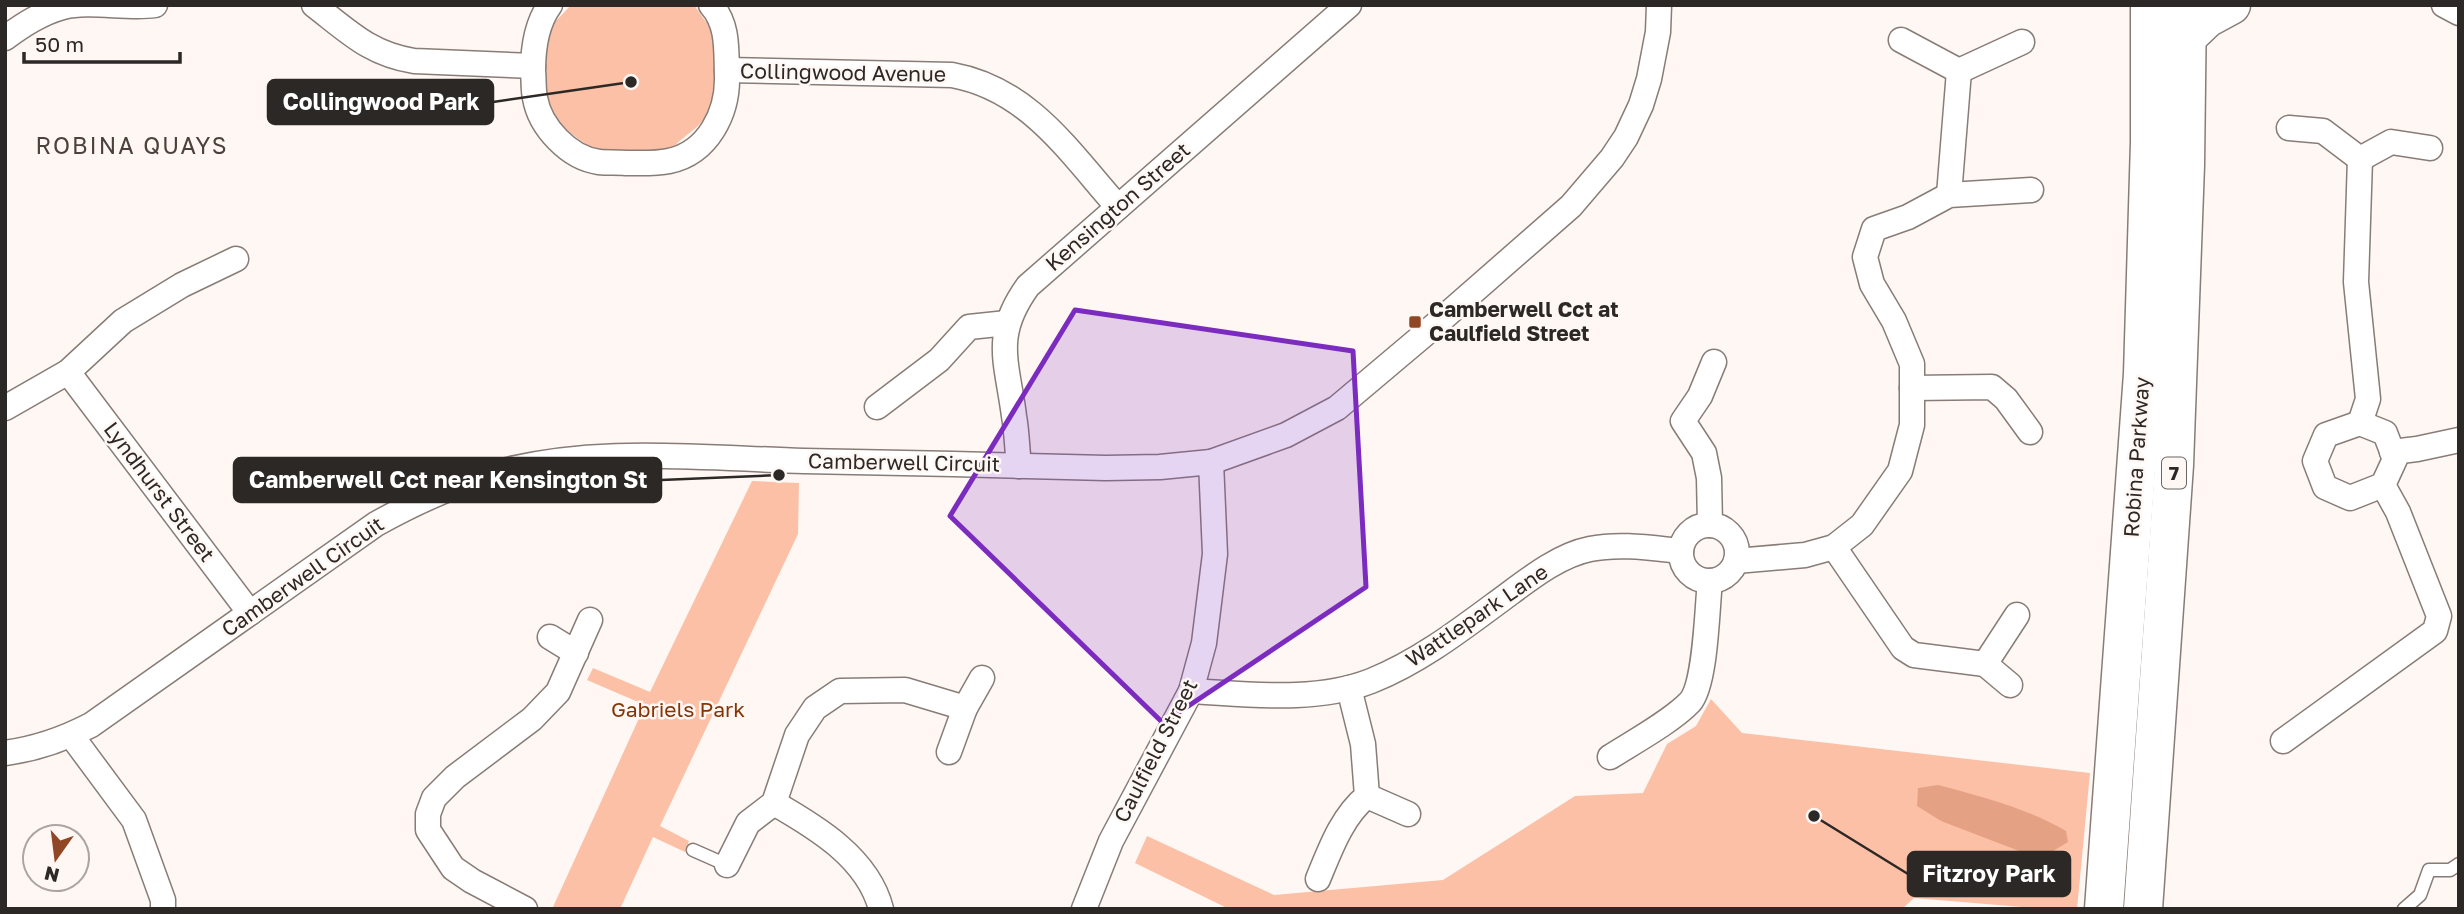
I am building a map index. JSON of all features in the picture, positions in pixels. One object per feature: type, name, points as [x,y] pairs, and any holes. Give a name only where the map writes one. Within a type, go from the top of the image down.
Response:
[{"type":"main road","name":"Robina Parkway","points":[[2104,909],[2143,374],[2150,142],[2150,5]]},
{"type":"main road","points":[[2187,21],[2207,18],[2231,5]]},
{"type":"main road","name":"Robina Parkway","points":[[2143,909],[2174,465],[2187,21]]},
{"type":"street","points":[[5,38],[33,19],[65,7],[155,5]]},
{"type":"street","points":[[314,5],[370,47],[397,58],[533,66]]},
{"type":"street","name":"Collingwood Avenue","points":[[550,5],[537,30],[533,66],[535,99],[545,124],[565,145],[584,157],[598,162],[648,163],[682,157],[694,149],[722,116],[727,70],[726,40],[723,25],[711,5]]},
{"type":"street","name":"Kensington Street","points":[[1019,466],[1004,343],[1007,323],[1014,305],[1028,286],[1349,5]]},
{"type":"street","name":"Camberwell Circuit","points":[[5,753],[44,745],[91,725],[341,547],[414,504],[490,474],[564,460],[606,457],[1160,467],[1211,461],[1286,435],[1337,408],[1571,206],[1612,158],[1641,105],[1654,55],[1658,5]]},
{"type":"street","points":[[2444,5],[2459,13]]},
{"type":"street","points":[[1901,40],[1959,71]]},
{"type":"street","points":[[1959,71],[2022,43]]},
{"type":"street","name":"Collingwood Avenue","points":[[727,70],[940,74],[985,83],[1019,102],[1038,118],[1118,207]]},
{"type":"street","points":[[1949,195],[1959,71]]},
{"type":"street","points":[[2289,128],[2323,131],[2360,159]]},
{"type":"street","points":[[2360,159],[2391,142],[2430,148]]},
{"type":"street","points":[[2360,159],[2356,282],[2368,399],[2360,423]]},
{"type":"street","points":[[1736,561],[1805,555],[1834,547],[1862,525],[1900,471],[1912,425],[1912,364],[1894,321],[1872,285],[1865,257],[1874,229],[1908,217],[1949,195],[2031,190]]},
{"type":"street","points":[[5,408],[68,372],[123,321],[181,285],[236,260]]},
{"type":"street","points":[[877,407],[939,360],[969,327],[1007,323]]},
{"type":"street","points":[[1710,525],[1709,478],[1704,453],[1683,421],[1700,396],[1714,362]]},
{"type":"street","name":"Lyndhurst Street","points":[[68,372],[250,613]]},
{"type":"street","points":[[1912,388],[1992,387],[2006,399],[2030,432]]},
{"type":"street","points":[[2360,423],[2385,433],[2395,459],[2383,485],[2350,498],[2325,487],[2315,461],[2326,435],[2360,423]]},
{"type":"street","points":[[2392,452],[2459,440]]},
{"type":"street","name":"Caulfield Street","points":[[1084,909],[1111,841],[1191,691],[1204,643],[1215,554],[1211,461]]},
{"type":"street","points":[[2283,741],[2435,631],[2439,616],[2398,512],[2383,485]]},
{"type":"street","points":[[1710,525],[1729,533],[1737,551],[1736,561],[1728,574],[1710,581],[1695,577],[1686,570],[1681,551],[1685,537],[1692,530],[1710,525]]},
{"type":"street","name":"Wattlepark Lane","points":[[1191,691],[1275,695],[1311,694],[1349,688],[1411,662],[1552,565],[1588,549],[1616,545],[1681,551]]},
{"type":"street","points":[[1834,547],[1903,648],[1914,655],[1984,664],[2010,685]]},
{"type":"street","points":[[1610,757],[1691,701],[1702,666],[1710,581]]},
{"type":"street","points":[[1984,664],[2017,615]]},
{"type":"street","points":[[525,909],[453,868],[428,830],[428,814],[434,797],[454,777],[532,719],[558,692],[590,620]]},
{"type":"street","points":[[550,637],[576,653]]},
{"type":"street","points":[[948,752],[965,708],[982,678]]},
{"type":"street","points":[[1349,688],[1363,744],[1367,796]]},
{"type":"street","points":[[727,865],[748,823],[774,803],[797,735],[815,708],[840,691],[905,690],[965,708]]},
{"type":"street","points":[[72,735],[134,820],[163,900],[163,909]]},
{"type":"street","points":[[1367,796],[1408,814]]},
{"type":"street","points":[[1318,879],[1344,823],[1356,804],[1367,796]]},
{"type":"street","points":[[774,803],[836,843],[860,869],[881,909]]},
{"type":"lane","points":[[693,850],[727,865]]},
{"type":"lane","points":[[2404,909],[2420,895],[2429,870],[2450,870],[2459,864]]},
{"type":"highlighted area","points":[[1075,310],[1353,351],[1366,587],[1163,723],[950,516]]},
{"type":"green space","points":[[571,5],[694,5],[706,22],[717,24],[720,64],[714,102],[700,124],[678,142],[669,155],[586,153],[587,145],[549,111],[541,91],[547,20],[556,21]]},
{"type":"green space","name":"Gabriels Park","points":[[752,481],[799,483],[798,534],[660,826],[689,841],[685,852],[653,837],[620,909],[554,909],[645,705],[587,680],[593,668],[650,692]]},
{"type":"green space","points":[[1711,699],[1742,733],[2090,773],[2077,909],[1914,898],[1902,909],[1229,909],[1135,863],[1147,836],[1274,895],[1443,880],[1575,796],[1643,793],[1667,744],[1696,726]]},
{"type":"shaded area","points":[[1938,785],[2020,810],[2052,823],[2066,831],[2068,842],[2053,851],[2027,854],[1941,821],[1917,806],[1918,788]]},
{"type":"place","name":"Collingwood Park","points":[[631,82]]},
{"type":"place","name":"Camberwell Cct at Caulfield Street","points":[[1415,322]]},
{"type":"place","name":"Camberwell Cct near Kensington St","points":[[779,475]]},
{"type":"place","name":"Fitzroy Park","points":[[1814,816]]},
{"type":"district","name":"ROBINA QUAYS","points":[[132,146]]}]
